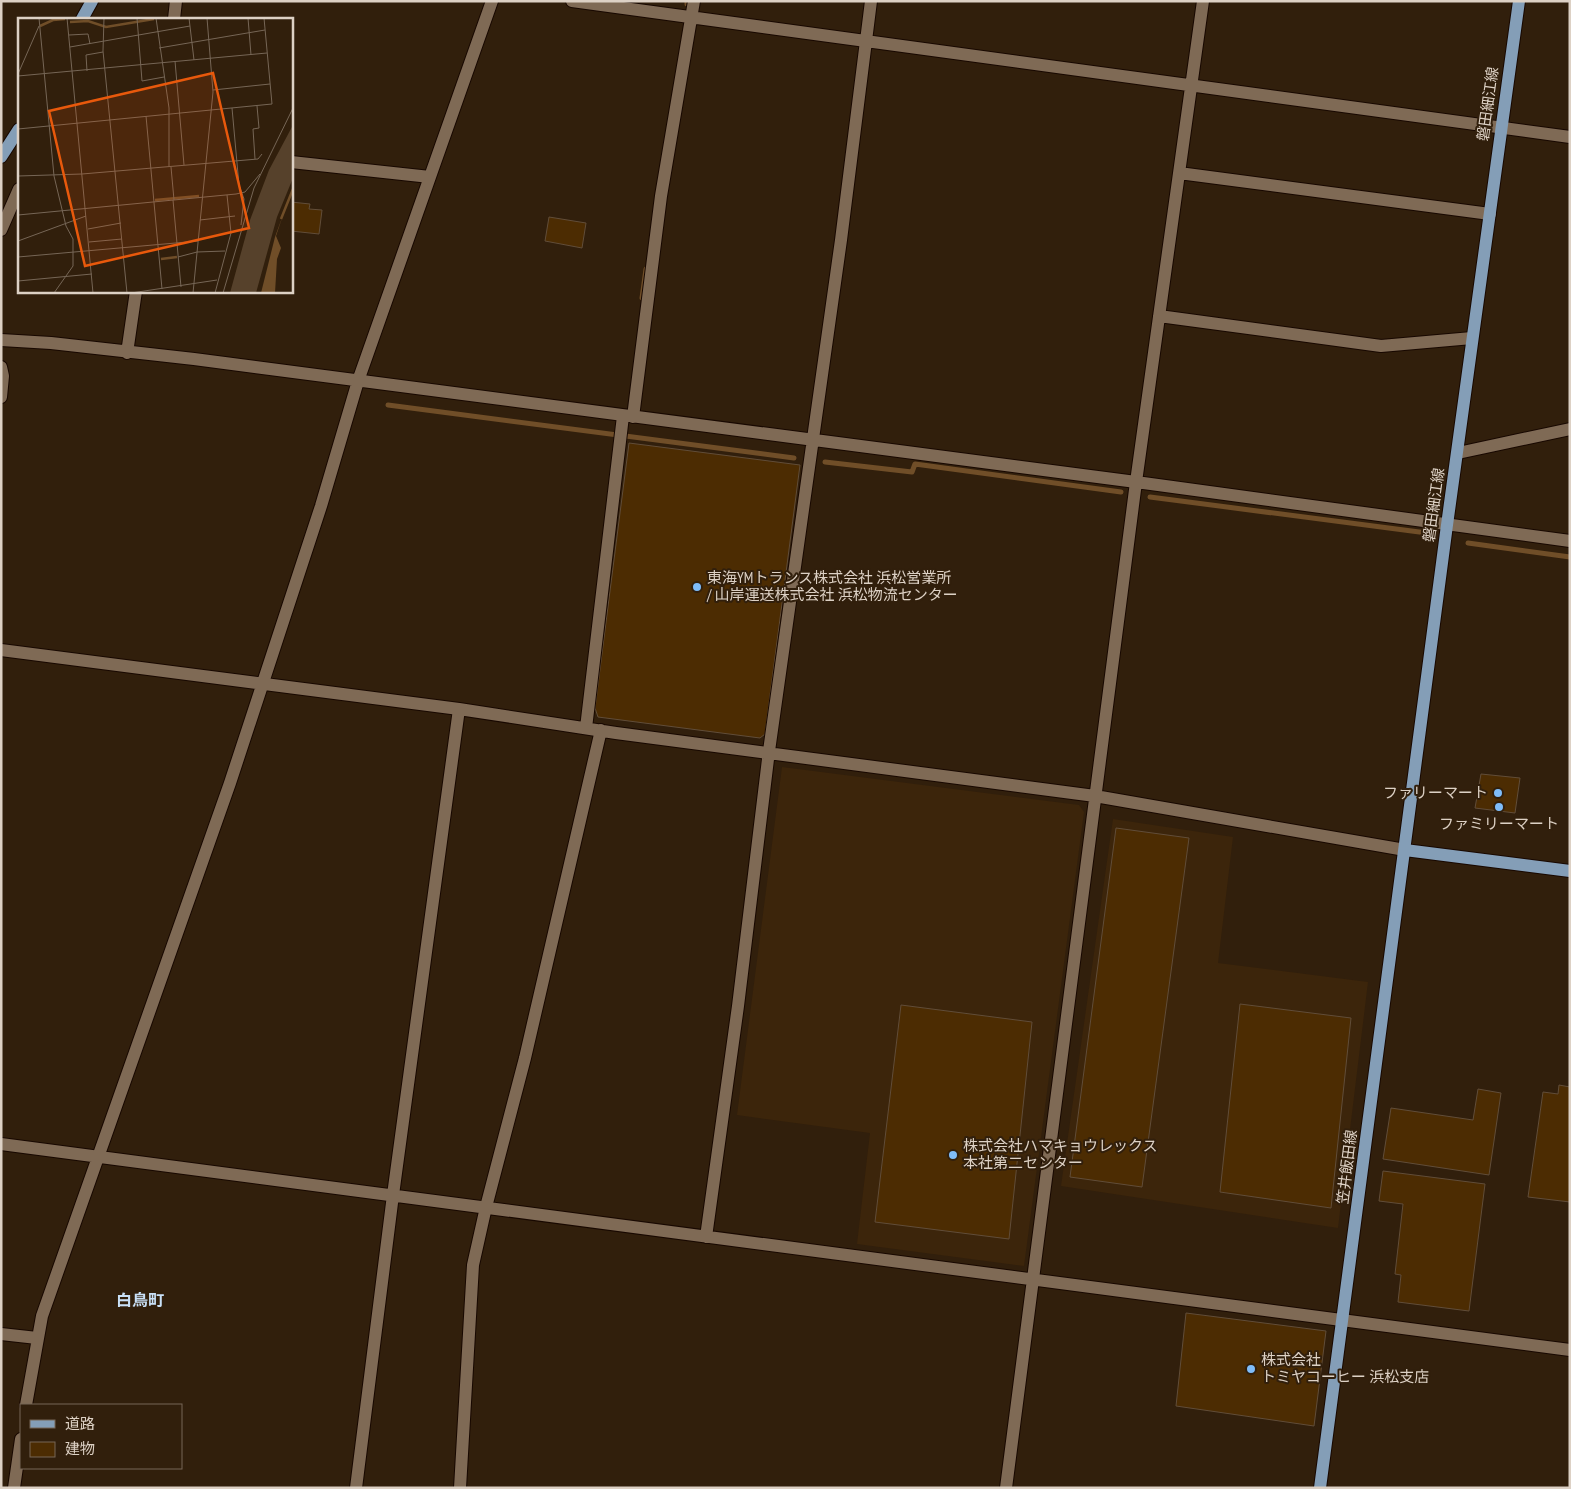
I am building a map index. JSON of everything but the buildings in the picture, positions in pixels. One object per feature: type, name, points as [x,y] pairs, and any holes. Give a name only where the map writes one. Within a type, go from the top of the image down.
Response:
[{"type":"main road","points":[[83,18],[92,1]]},
{"type":"main road","name":"磐田細江線","points":[[1405,850],[1472,338],[1519,1]]},
{"type":"main road","points":[[1,157],[18,131]]},
{"type":"main road","points":[[1405,850],[1570,871]]},
{"type":"main road","name":"笠井飯田線","points":[[1320,1488],[1344,1321],[1405,850]]},
{"type":"street","points":[[174,18],[176,1]]},
{"type":"street","points":[[26,1404],[42,1316],[99,1157],[262,684],[321,506],[358,381],[492,1]]},
{"type":"street","points":[[572,1],[1501,126],[1570,137]]},
{"type":"street","points":[[586,728],[620,436],[628,417],[661,196],[694,1]]},
{"type":"street","points":[[706,1236],[738,1006],[769,751],[841,240],[871,1]]},
{"type":"street","points":[[1006,1488],[1136,482],[1203,1]]},
{"type":"street","points":[[292,162],[430,177]]},
{"type":"street","points":[[1179,173],[1490,214]]},
{"type":"street","points":[[1,230],[18,191]]},
{"type":"street","points":[[127,353],[136,292]]},
{"type":"street","points":[[1159,316],[1381,346],[1472,338]]},
{"type":"street","points":[[1,340],[51,343],[358,381],[812,442],[1136,482],[1570,541]]},
{"type":"street","points":[[1,367],[3,376],[1,397]]},
{"type":"street","points":[[1458,454],[1570,429]]},
{"type":"street","points":[[1,650],[459,709],[586,728],[1095,796],[1405,850]]},
{"type":"street","points":[[356,1488],[392,1195],[459,709]]},
{"type":"street","points":[[460,1488],[473,1265],[486,1207],[528,1049],[601,730]]},
{"type":"street","points":[[1,1144],[1570,1350]]},
{"type":"street","points":[[1,1334],[37,1338]]},
{"type":"street","points":[[14,1488],[20,1446]]},
{"type":"shaded area","points":[[782,767],[1079,805],[1084,812],[1024,1266],[857,1244],[870,1133],[737,1115]]},
{"type":"shaded area","points":[[1113,819],[1233,837],[1218,963],[1368,982],[1338,1228],[1061,1186]]},
{"type":"waterway","points":[[642,298],[646,269]]},
{"type":"waterway","points":[[388,405],[794,458]]},
{"type":"waterway","points":[[825,462],[912,472],[915,464],[1121,492]]},
{"type":"waterway","points":[[1150,497],[1427,533]]},
{"type":"waterway","points":[[1468,543],[1570,557]]},
{"type":"place","name":"東海YMトランス株式会社 浜松営業所 / 山岸運送株式会社 浜松物流センター","points":[[697,587]]},
{"type":"place","name":"ファリーマート","points":[[1498,793]]},
{"type":"place","name":"ファミリーマート","points":[[1499,807]]},
{"type":"place","name":"株式会社ハマキョウレックス 本社第二センター","points":[[953,1155]]},
{"type":"place","name":"株式会社 トミヤコーヒー 浜松支店","points":[[1251,1369]]},
{"type":"district","name":"白鳥町","points":[[140,1300]]}]
